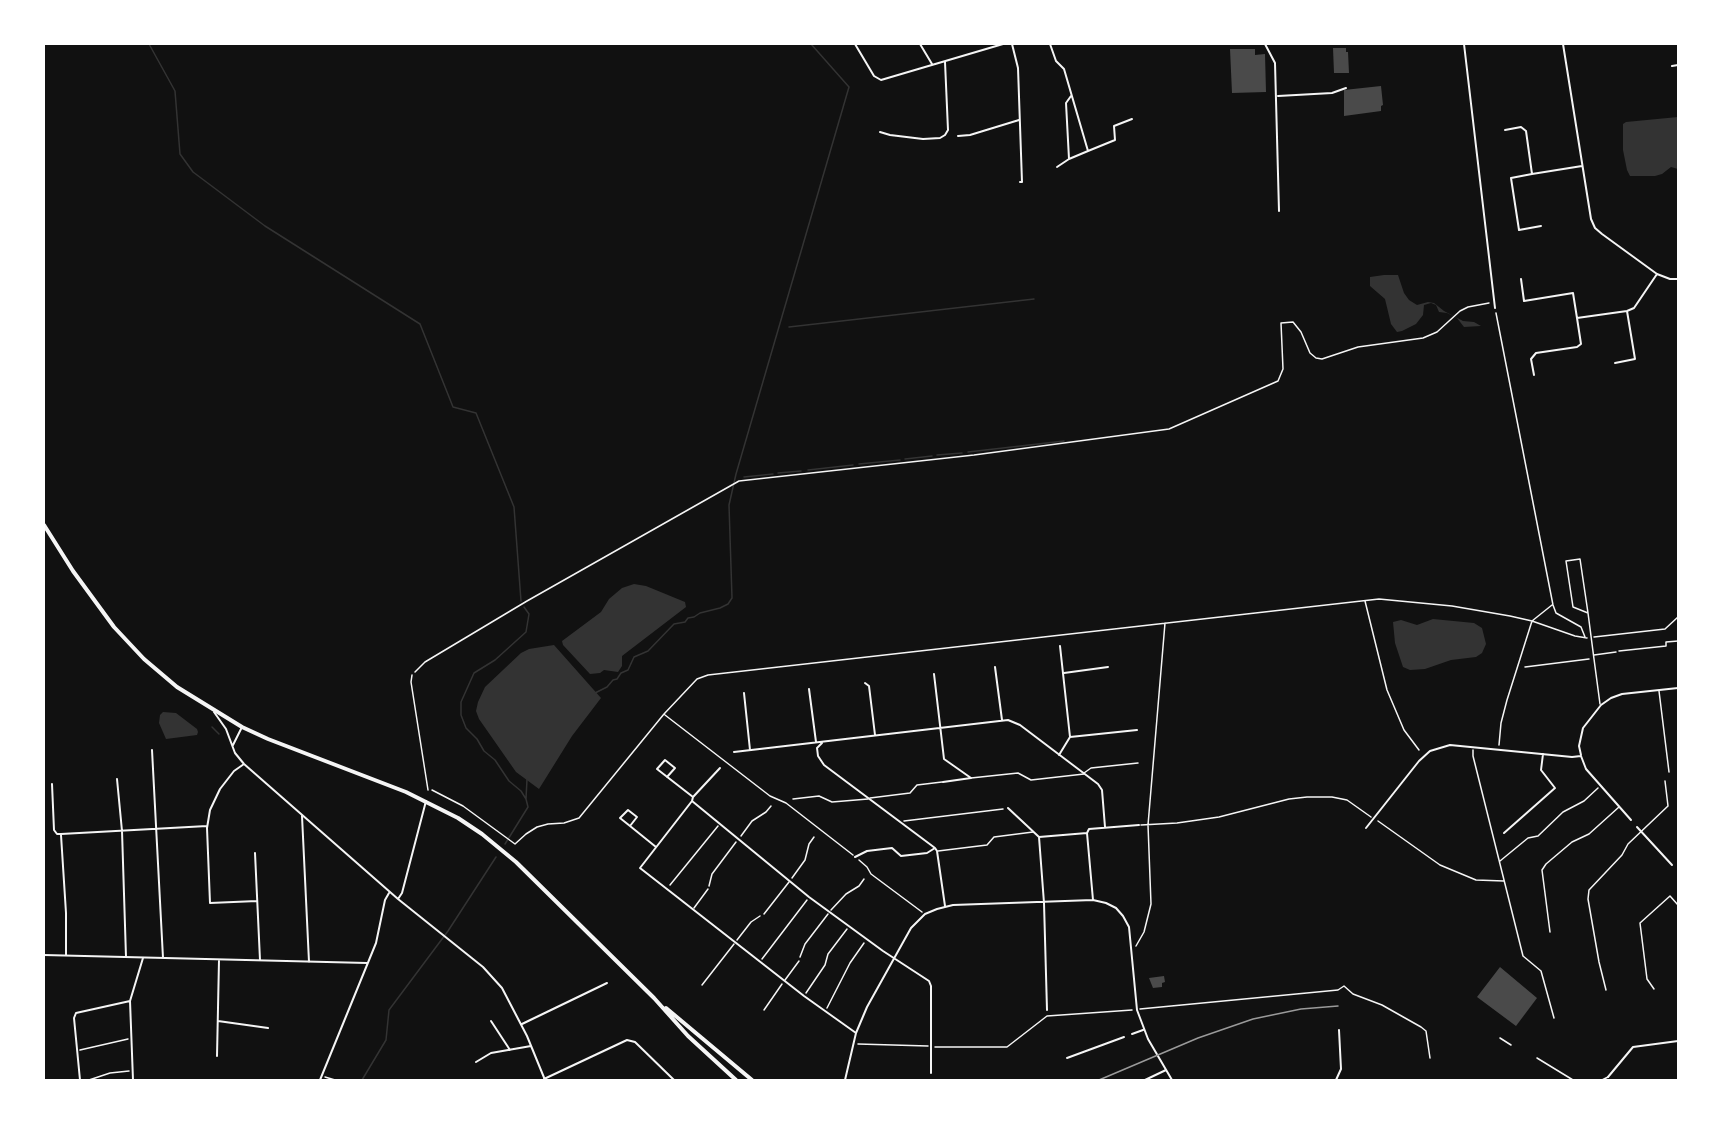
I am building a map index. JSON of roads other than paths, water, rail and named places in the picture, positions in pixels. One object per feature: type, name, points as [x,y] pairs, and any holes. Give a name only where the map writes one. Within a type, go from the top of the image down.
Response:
[{"type":"main road","points":[[44,525],[73,572],[114,627],[164,677],[214,712],[242,727],[426,801],[482,834],[516,862],[654,998],[688,1036],[736,1080]]},
{"type":"main road","points":[[654,998],[752,1080]]},
{"type":"street","points":[[855,44],[874,76],[881,80],[1003,44]]},
{"type":"street","points":[[920,44],[933,65]]},
{"type":"street","points":[[1012,44],[1018,68],[1022,182],[1020,182]]},
{"type":"street","points":[[1050,44],[1056,61],[1064,69],[1088,151]]},
{"type":"street","points":[[1265,44],[1275,63],[1279,211]]},
{"type":"street","points":[[1464,44],[1495,308]]},
{"type":"street","points":[[1563,44],[1591,219],[1595,228],[1657,274],[1670,279],[1678,279]]},
{"type":"street","points":[[880,132],[923,139],[940,138],[945,135],[948,130],[945,62]]},
{"type":"street","points":[[1672,66],[1678,65]]},
{"type":"street","points":[[1276,96],[1332,93],[1346,88]]},
{"type":"street","points":[[1069,159],[1066,103],[1071,96]]},
{"type":"street","points":[[1057,167],[1069,159],[1115,140],[1114,126],[1132,119]]},
{"type":"street","points":[[958,136],[970,135],[1020,120]]},
{"type":"street","points":[[1506,130],[1521,127],[1526,131],[1532,174]]},
{"type":"street","points":[[1541,226],[1519,230],[1511,178],[1582,166]]},
{"type":"street","points":[[1577,318],[1634,308],[1657,274]]},
{"type":"street","points":[[1521,279],[1524,301],[1573,293],[1581,344],[1577,347],[1536,353],[1532,359],[1534,375]]},
{"type":"street","points":[[1615,363],[1635,359],[1627,311]]},
{"type":"street","points":[[1588,613],[1573,607],[1566,561],[1580,559],[1588,613],[1600,705]]},
{"type":"street","points":[[1059,755],[1070,737],[1060,646]]},
{"type":"street","points":[[1593,655],[1616,652]]},
{"type":"street","points":[[995,667],[1002,720]]},
{"type":"street","points":[[1064,673],[1108,667]]},
{"type":"street","points":[[934,674],[944,759],[970,778]]},
{"type":"street","points":[[412,675],[411,682],[428,790]]},
{"type":"street","points":[[865,683],[869,686],[875,735]]},
{"type":"street","points":[[809,688],[816,742]]},
{"type":"street","points":[[1631,820],[1586,769],[1580,746],[1582,728],[1600,705],[1611,698],[1622,694],[1678,688]]},
{"type":"street","points":[[1659,690],[1669,772]]},
{"type":"street","points":[[744,693],[750,750]]},
{"type":"street","points":[[214,712],[226,729],[235,753],[244,764],[398,899],[483,967],[502,988],[522,1024],[544,1080],[627,1040],[635,1042],[674,1080]]},
{"type":"street","points":[[734,752],[1008,720],[1020,725],[1098,784],[1102,790],[1105,827]]},
{"type":"street","points":[[232,745],[242,727]]},
{"type":"street","points":[[1070,737],[1137,730]]},
{"type":"street","points":[[828,740],[819,744],[817,748],[820,761],[935,848],[945,906]]},
{"type":"street","points":[[1366,828],[1419,761],[1430,751],[1450,745],[1581,756]]},
{"type":"street","points":[[152,750],[163,958]]},
{"type":"street","points":[[1504,833],[1555,788],[1541,770],[1543,754]]},
{"type":"street","points":[[667,777],[675,768],[665,760],[657,769],[667,777],[693,797]]},
{"type":"street","points":[[793,799],[819,796],[832,802],[910,793],[917,785],[954,780],[1018,773],[1031,780],[1085,773],[1091,768],[1138,763]]},
{"type":"street","points":[[244,764],[234,771],[220,789],[210,810],[207,826],[210,903],[257,901]]},
{"type":"street","points":[[720,768],[693,797],[640,868],[804,996],[856,1033]]},
{"type":"street","points":[[117,779],[122,831],[126,957]]},
{"type":"street","points":[[1606,990],[1595,941],[1588,899],[1589,890],[1622,855],[1628,844],[1668,806],[1665,781]]},
{"type":"street","points":[[52,784],[54,830],[57,834],[207,826]]},
{"type":"street","points":[[398,899],[402,893],[426,801]]},
{"type":"street","points":[[692,801],[809,897],[893,958],[929,981],[931,986],[931,1073]]},
{"type":"street","points":[[1550,932],[1542,870],[1572,842],[1589,834],[1619,806]]},
{"type":"street","points":[[1008,808],[1039,837],[1087,832],[1089,829],[1105,827],[1139,825]]},
{"type":"street","points":[[630,826],[638,817],[628,810],[620,818],[656,847]]},
{"type":"street","points":[[302,816],[309,962]]},
{"type":"street","points":[[1637,826],[1672,865]]},
{"type":"street","points":[[937,851],[987,845],[994,837],[1033,832]]},
{"type":"street","points":[[1087,832],[1093,900]]},
{"type":"street","points":[[61,834],[66,956]]},
{"type":"street","points":[[1039,837],[1044,903],[1047,1010]]},
{"type":"street","points":[[855,857],[867,851],[892,848],[902,856],[927,853],[935,848]]},
{"type":"street","points":[[255,853],[260,960]]},
{"type":"street","points":[[764,914],[790,881]]},
{"type":"street","points":[[693,910],[708,890]]},
{"type":"street","points":[[320,1080],[376,943],[385,900],[390,892]]},
{"type":"street","points":[[1654,989],[1647,979],[1640,923],[1670,896],[1678,905]]},
{"type":"street","points":[[844,1080],[856,1033],[867,1007],[911,928],[925,914],[945,906],[1093,900],[1116,908],[1124,916],[1129,927],[1137,1010],[1144,1030],[1172,1080]]},
{"type":"street","points":[[44,955],[367,963]]},
{"type":"street","points":[[134,1080],[130,1001],[143,958]]},
{"type":"street","points":[[217,1056],[219,960]]},
{"type":"street","points":[[785,981],[799,961]]},
{"type":"street","points":[[522,1024],[607,983]]},
{"type":"street","points":[[80,1080],[74,1018],[76,1013],[130,1001]]},
{"type":"street","points":[[491,1021],[510,1050]]},
{"type":"street","points":[[218,1022],[268,1028]]},
{"type":"street","points":[[1132,1034],[1144,1030]]},
{"type":"street","points":[[1335,1080],[1341,1069],[1339,1030]]},
{"type":"street","points":[[1067,1058],[1124,1037]]},
{"type":"street","points":[[1500,1038],[1511,1045]]},
{"type":"street","points":[[1602,1080],[1608,1077],[1633,1047],[1678,1041]]},
{"type":"street","points":[[476,1062],[491,1053],[531,1046]]},
{"type":"street","points":[[1537,1058],[1573,1080]]},
{"type":"street","points":[[1145,1080],[1166,1070]]},
{"type":"waterway","points":[[149,44],[175,91],[180,154],[193,172],[265,226],[420,324],[453,407],[476,413],[514,507],[521,601]]},
{"type":"waterway","points":[[595,693],[607,687],[621,673],[628,670],[634,657],[648,651],[674,624],[685,622],[688,618],[700,613],[720,608],[728,604],[732,598],[729,505],[736,474],[849,87],[811,44]]},
{"type":"waterway","points":[[789,327],[1034,299]]},
{"type":"waterway","points":[[968,452],[1064,441]]},
{"type":"waterway","points":[[937,455],[962,453]]},
{"type":"waterway","points":[[905,459],[932,456]]},
{"type":"waterway","points":[[859,464],[900,460]]},
{"type":"waterway","points":[[808,470],[853,465]]},
{"type":"waterway","points":[[778,473],[801,471]]},
{"type":"waterway","points":[[744,477],[773,474]]},
{"type":"waterway","points":[[505,844],[528,807],[526,799],[466,728],[461,715],[461,702],[474,673],[495,660],[526,632],[529,614],[524,607]]},
{"type":"waterway","points":[[212,727],[219,734]]},
{"type":"waterway","points":[[526,799],[527,779]]},
{"type":"waterway","points":[[362,1080],[386,1040],[389,1010],[448,931],[496,857]]},
{"type":"tram line","points":[[1099,1080],[1198,1038],[1253,1019],[1301,1009],[1338,1006]]}]
